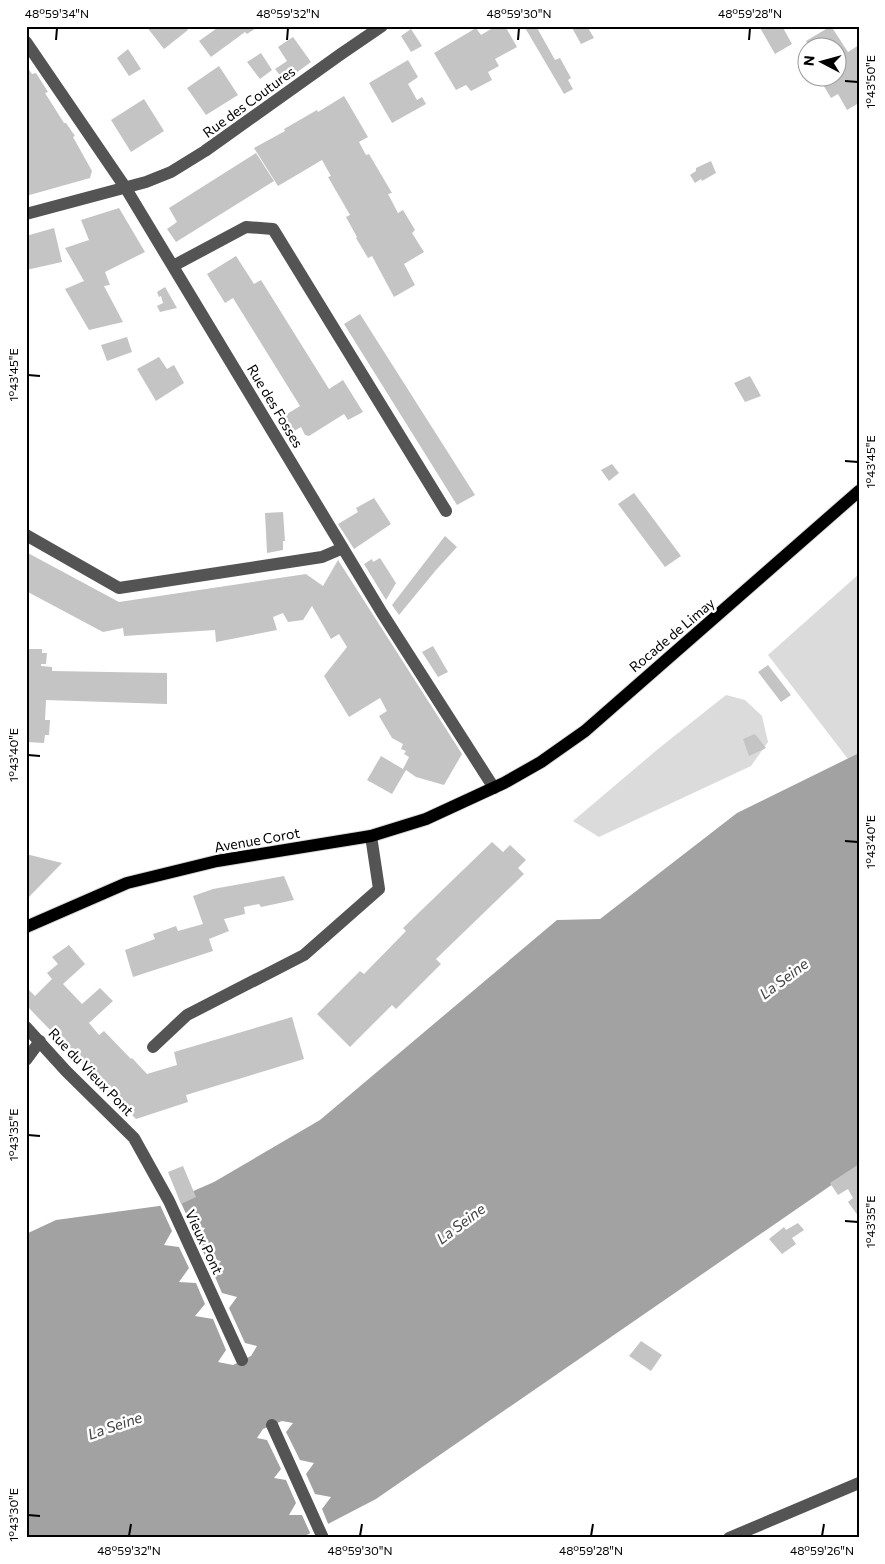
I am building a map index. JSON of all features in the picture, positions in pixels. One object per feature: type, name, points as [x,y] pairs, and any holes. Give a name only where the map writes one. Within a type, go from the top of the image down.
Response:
[{"type":"main road","name":"Rocade de Limay","points":[[494,788],[540,762],[585,731],[859,491]]},
{"type":"main road","name":"Avenue Corot","points":[[26,927],[127,883],[217,861],[370,836],[426,818],[494,788]]},
{"type":"street","name":"Rue des Coutures","points":[[26,214],[125,187],[171,172],[205,151],[382,26]]},
{"type":"street","name":"Rue des Fosses","points":[[26,42],[125,187],[382,612],[494,788]]},
{"type":"street","points":[[173,266],[246,227],[273,229],[446,511]]},
{"type":"street","points":[[26,535],[119,588],[322,557],[343,548]]},
{"type":"street","points":[[153,1047],[187,1015],[304,955],[379,889],[370,836]]},
{"type":"street","name":"Rue du Vieux Pont","points":[[26,1027],[66,1071],[134,1138]]},
{"type":"street","points":[[26,1060],[40,1041]]},
{"type":"street","name":"Vieux Pont","points":[[134,1138],[169,1201],[242,1360]]},
{"type":"street","points":[[272,1425],[323,1538]]},
{"type":"street","points":[[729,1538],[859,1483]]},
{"type":"shaded area","points":[[859,574],[859,753],[848,759],[768,655]]},
{"type":"shaded area","points":[[726,695],[745,700],[762,716],[768,742],[751,766],[599,837],[573,821],[658,749]]},
{"type":"water","name":"La Seine","points":[[859,753],[859,1166],[376,1499],[301,1538],[26,1538],[26,1234],[56,1220],[159,1206],[214,1182],[320,1120],[557,920],[600,919],[737,813]]},
{"type":"pier","points":[[178,1196],[191,1225],[205,1228],[197,1239],[206,1258],[221,1261],[213,1272],[222,1293],[237,1297],[229,1308],[245,1343],[257,1346],[251,1356],[233,1365],[218,1362],[226,1350],[213,1319],[195,1316],[205,1304],[196,1283],[179,1282],[189,1268],[179,1247],[164,1245],[172,1231],[160,1205]]},
{"type":"pier","points":[[282,1421],[293,1423],[286,1432],[300,1460],[314,1463],[306,1474],[315,1494],[331,1497],[322,1509],[329,1526],[311,1535],[302,1515],[289,1515],[296,1503],[286,1480],[274,1478],[281,1469],[267,1440],[257,1438],[263,1429]]},
{"type":"building","points":[[146,26],[185,26],[188,30],[164,49]]},
{"type":"building","points":[[220,26],[259,26],[247,34],[245,32],[211,57],[199,41]]},
{"type":"building","points":[[496,26],[505,26],[517,47],[495,59],[499,66],[488,72],[492,80],[471,91],[466,85],[456,90],[434,53],[476,28],[481,35]]},
{"type":"building","points":[[524,26],[536,26],[555,60],[560,58],[571,78],[568,80],[573,89],[564,94]]},
{"type":"building","points":[[571,26],[587,26],[594,38],[581,44]]},
{"type":"building","points":[[759,26],[782,26],[792,44],[775,54]]},
{"type":"building","points":[[831,26],[839,38],[811,38]]},
{"type":"building","points":[[411,29],[422,46],[411,52],[401,36]]},
{"type":"building","points":[[293,37],[311,62],[296,73],[294,70],[282,78],[275,69],[287,61],[278,47]]},
{"type":"building","points":[[859,45],[859,103],[847,110],[838,94],[831,98],[825,88],[848,88],[848,52]]},
{"type":"building","points":[[128,49],[141,69],[129,76],[117,58]]},
{"type":"building","points":[[261,53],[272,70],[260,79],[247,62]]},
{"type":"building","points":[[408,60],[418,77],[408,84],[417,100],[422,97],[426,104],[392,123],[369,83]]},
{"type":"building","points":[[26,65],[32,74],[36,73],[48,92],[45,93],[64,123],[66,123],[75,136],[73,137],[92,171],[90,178],[26,196]]},
{"type":"building","points":[[219,66],[238,95],[206,115],[187,88]]},
{"type":"building","points":[[344,96],[368,137],[359,142],[366,155],[369,154],[392,193],[388,194],[398,213],[403,210],[415,230],[412,233],[424,252],[404,264],[415,285],[394,297],[372,256],[368,258],[356,238],[346,217],[350,215],[328,177],[331,176],[322,160],[278,186],[254,148]]},
{"type":"building","points":[[144,99],[164,131],[131,152],[111,120]]},
{"type":"building","points":[[256,153],[274,181],[176,242],[167,229],[177,222],[169,208]]},
{"type":"building","points":[[711,161],[716,173],[695,183],[690,175],[696,171],[696,168]]},
{"type":"building","points":[[119,208],[145,252],[105,272],[110,285],[104,286],[123,322],[89,330],[65,289],[84,281],[65,248],[89,240],[81,220]]},
{"type":"building","points":[[54,228],[62,262],[26,270],[26,236]]},
{"type":"building","points":[[236,256],[254,284],[261,280],[329,389],[343,380],[363,412],[348,420],[344,414],[309,436],[305,435],[301,427],[287,435],[277,420],[300,406],[233,298],[225,303],[207,274]]},
{"type":"building","points":[[165,287],[177,308],[160,312],[157,306],[163,303],[161,296],[159,297],[157,292]]},
{"type":"building","points":[[360,314],[475,495],[457,505],[344,324]]},
{"type":"building","points":[[127,337],[132,352],[107,361],[101,345]]},
{"type":"building","points":[[159,357],[167,369],[174,365],[184,383],[156,401],[137,369]]},
{"type":"building","points":[[750,376],[761,396],[745,402],[734,383]]},
{"type":"building","points":[[612,464],[619,473],[609,481],[601,470]]},
{"type":"building","points":[[634,493],[681,556],[665,567],[618,504]]},
{"type":"building","points":[[374,498],[391,524],[354,549],[338,524],[358,512],[356,508]]},
{"type":"building","points":[[283,512],[285,541],[283,541],[283,550],[267,553],[265,513]]},
{"type":"building","points":[[445,536],[457,547],[399,615],[392,605]]},
{"type":"building","points":[[26,552],[119,602],[306,574],[323,586],[338,560],[462,754],[444,785],[416,777],[406,770],[392,794],[367,780],[381,756],[403,769],[409,757],[404,754],[406,751],[401,749],[403,744],[392,738],[379,716],[387,711],[380,698],[349,717],[324,676],[347,647],[339,634],[331,639],[312,606],[303,620],[288,622],[283,613],[273,617],[277,630],[216,642],[215,630],[124,636],[123,628],[103,632],[26,591]]},
{"type":"building","points":[[380,558],[396,583],[386,600],[364,564],[372,559],[373,562]]},
{"type":"building","points":[[433,646],[448,672],[438,677],[422,652]]},
{"type":"building","points":[[26,649],[42,649],[42,653],[47,653],[46,664],[41,664],[41,666],[52,667],[52,671],[167,673],[167,704],[46,700],[45,720],[50,720],[49,735],[45,735],[44,743],[26,742]]},
{"type":"building","points":[[768,665],[791,695],[781,702],[758,672]]},
{"type":"building","points":[[755,734],[766,748],[749,756],[743,739]]},
{"type":"building","points":[[492,842],[503,852],[510,845],[526,860],[518,868],[524,874],[436,959],[441,964],[396,1009],[392,1005],[350,1047],[317,1014],[360,971],[364,974],[406,931],[403,928]]},
{"type":"building","points":[[26,854],[62,863],[29,897],[26,897]]},
{"type":"building","points":[[284,876],[294,900],[261,907],[259,904],[244,907],[245,914],[224,919],[229,931],[209,939],[213,951],[133,977],[125,950],[155,939],[153,934],[176,926],[178,931],[203,924],[193,896],[213,889]]},
{"type":"building","points":[[69,945],[85,964],[63,984],[82,1004],[100,988],[113,1001],[89,1023],[99,1035],[104,1031],[147,1074],[177,1065],[174,1052],[292,1017],[304,1059],[186,1095],[188,1102],[136,1119],[26,1005],[26,987],[35,996],[52,979],[47,973],[58,964],[52,957]]},
{"type":"building","points":[[859,1164],[859,1217],[848,1202],[853,1198],[848,1189],[838,1195],[830,1183]]},
{"type":"building","points":[[183,1166],[196,1197],[181,1204],[168,1172]]},
{"type":"building","points":[[798,1223],[804,1230],[792,1238],[796,1244],[782,1254],[769,1239],[784,1227],[786,1230]]},
{"type":"building","points":[[641,1341],[662,1355],[651,1371],[629,1356]]}]
